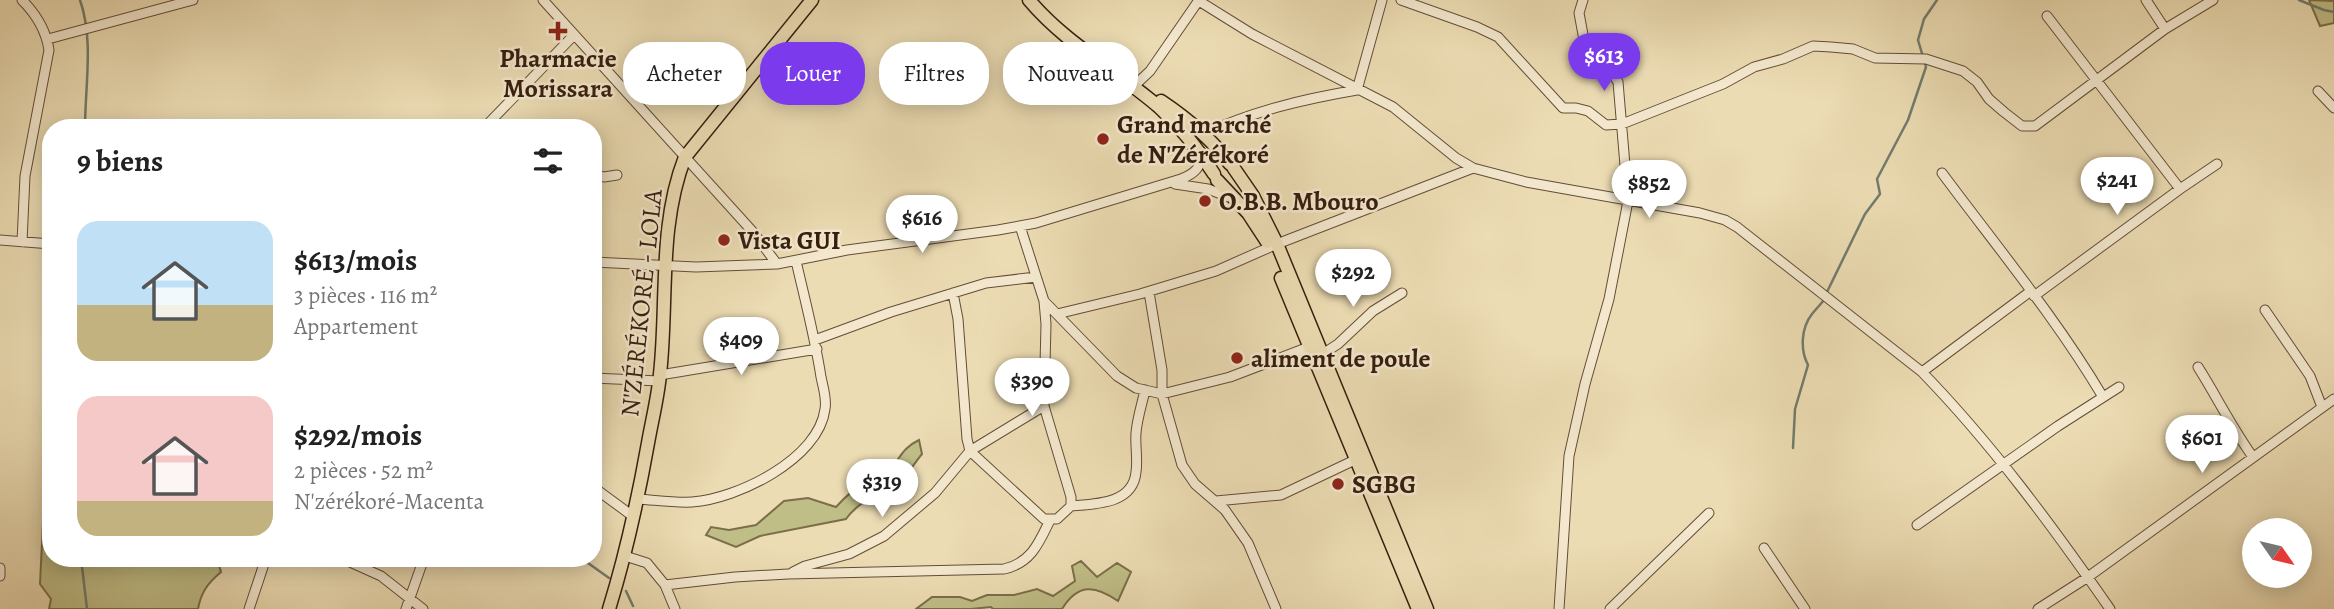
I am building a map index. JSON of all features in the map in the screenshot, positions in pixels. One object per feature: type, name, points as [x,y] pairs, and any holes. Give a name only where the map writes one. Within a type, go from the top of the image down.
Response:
[{"type":"highway","name":"N'ZÉRÉKORÉ - LOLA","points":[[609,609],[638,499],[660,378],[666,265],[674,193],[685,157],[812,0]]},
{"type":"highway","points":[[1029,0],[1073,42]]},
{"type":"highway","points":[[1138,90],[1167,105],[1204,134],[1232,166],[1253,197],[1418,609]]},
{"type":"highway","points":[[1138,91],[1167,115],[1198,148],[1216,177],[1273,246]]},
{"type":"highway","points":[[1216,177],[1224,182],[1230,180],[1234,173],[1232,166]]},
{"type":"highway","points":[[1359,458],[1427,609]]},
{"type":"street","points":[[22,0],[41,24],[48,39],[49,50],[25,176],[22,242]]},
{"type":"street","points":[[48,39],[193,0]]},
{"type":"street","points":[[543,0],[753,232],[777,264]]},
{"type":"street","points":[[1138,82],[1150,71],[1199,0],[1252,34],[1393,107],[1472,169],[1725,220],[1754,239],[1922,372],[2002,464],[2110,609]]},
{"type":"street","points":[[1357,90],[1382,0]]},
{"type":"street","points":[[1401,0],[1498,37],[1563,108],[1588,111],[1606,125],[1622,124],[1723,84],[1754,67],[1783,59],[1813,46],[1853,49],[1875,58],[1926,59],[1963,71],[1978,82],[1989,99],[2022,126],[2035,126],[2165,29],[2213,0]]},
{"type":"street","points":[[1559,609],[1569,456],[1585,384],[1609,299],[1628,201],[1618,82],[1603,58],[1584,40],[1579,13],[1583,0]]},
{"type":"street","points":[[2146,0],[2165,29]]},
{"type":"street","points":[[2047,16],[2180,189]]},
{"type":"street","points":[[493,119],[574,35]]},
{"type":"street","points":[[1204,134],[1264,110],[1304,99],[1357,90]]},
{"type":"street","points":[[2318,91],[2334,108]]},
{"type":"street","points":[[602,262],[696,267],[777,264],[848,250],[1020,226],[1170,183],[1195,172],[1201,160],[1198,148]]},
{"type":"street","points":[[1922,372],[2217,164]]},
{"type":"street","points":[[1057,314],[1149,292],[1216,271],[1273,246],[1472,169]]},
{"type":"street","points":[[1942,173],[2033,293],[2081,360],[2103,397]]},
{"type":"street","points":[[602,176],[617,175]]},
{"type":"street","points":[[1170,183],[1208,189],[1238,201]]},
{"type":"street","points":[[1020,226],[1044,301],[1044,406],[1071,497],[1071,506]]},
{"type":"street","points":[[0,240],[42,243]]},
{"type":"street","points":[[638,499],[692,502],[746,488],[794,458],[813,441],[822,425],[826,407],[816,344],[796,261]]},
{"type":"street","points":[[602,378],[660,378],[816,344],[891,312],[953,293],[986,283],[1035,277]]},
{"type":"street","points":[[1149,292],[1162,370],[1162,394],[1182,465],[1195,484],[1225,510],[1248,543],[1276,609]]},
{"type":"street","points":[[953,293],[958,318],[970,451],[1044,519],[1057,519],[1071,506],[1115,500],[1125,495],[1132,487],[1137,468],[1136,431],[1145,390]]},
{"type":"street","points":[[1044,301],[1117,376],[1136,388],[1162,394],[1230,377],[1338,344],[1373,311],[1402,293]]},
{"type":"street","points":[[2265,310],[2309,376],[2322,407]]},
{"type":"street","points":[[2199,367],[2235,432],[2253,457]]},
{"type":"street","points":[[1917,525],[2002,464],[2119,387]]},
{"type":"street","points":[[2038,609],[2088,578],[2334,399]]},
{"type":"street","points":[[788,574],[805,566],[849,554],[884,536],[936,493],[970,451],[1044,406]]},
{"type":"street","points":[[1216,502],[1281,495],[1359,458]]},
{"type":"street","points":[[602,494],[634,517]]},
{"type":"street","points":[[1610,609],[1709,513]]},
{"type":"street","points":[[666,585],[788,574],[934,572],[1012,567],[1029,558],[1050,520]]},
{"type":"street","points":[[1764,548],[1805,609]]},
{"type":"street","points":[[625,556],[646,563],[666,585],[675,609]]},
{"type":"street","points":[[249,609],[263,567]]},
{"type":"street","points":[[366,567],[381,576],[407,604],[423,609]]},
{"type":"street","points":[[407,604],[421,567]]},
{"type":"street","points":[[0,568],[0,576]]},
{"type":"shaded area","points":[[2309,0],[2334,1],[2334,23],[2320,26]]},
{"type":"shaded area","points":[[919,440],[922,454],[907,474],[858,506],[846,519],[760,536],[736,547],[706,535],[711,527],[729,530],[756,525],[784,501],[808,498],[836,507],[857,488],[885,475],[904,451]]},
{"type":"shaded area","points":[[42,543],[42,567],[220,567],[221,572],[206,588],[198,609],[49,609],[51,599],[40,584]]},
{"type":"shaded area","points":[[1081,561],[1097,577],[1117,563],[1131,572],[1118,601],[1102,592],[1087,589],[1074,595],[1062,609],[916,609],[932,597],[960,597],[972,601],[987,595],[1014,595],[1037,589],[1053,596],[1075,581],[1072,566]]},
{"type":"waterway","points":[[80,0],[88,47],[85,119]]},
{"type":"waterway","points":[[1826,294],[1865,214],[1880,194],[1877,179],[1908,120],[1926,67],[1918,40],[1924,19],[1937,0]]},
{"type":"waterway","points":[[2299,0],[2334,12]]},
{"type":"waterway","points":[[1793,448],[1795,409],[1808,365],[1804,353],[1804,332],[1808,320],[1824,300]]},
{"type":"waterway","points":[[82,567],[87,609]]},
{"type":"waterway","points":[[594,567],[609,578]]},
{"type":"waterway","points":[[626,591],[633,606]]},
{"type":"place","name":"Pharmacie Morissara","points":[[558,31]]},
{"type":"place","name":"Grand marché de N'Zérékoré","points":[[1103,139]]},
{"type":"place","name":"O.B.B. Mbouro","points":[[1205,201]]},
{"type":"place","name":"Vista GUI","points":[[724,240]]},
{"type":"place","name":"aliment de poule","points":[[1237,358]]},
{"type":"place","name":"SGBG","points":[[1338,484]]}]
